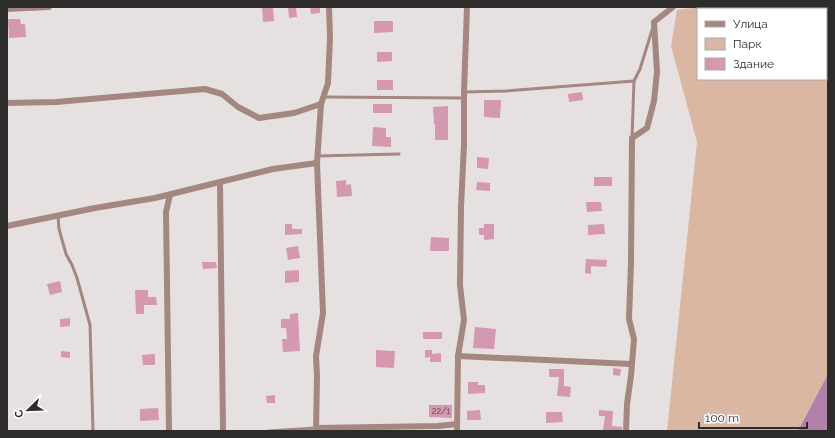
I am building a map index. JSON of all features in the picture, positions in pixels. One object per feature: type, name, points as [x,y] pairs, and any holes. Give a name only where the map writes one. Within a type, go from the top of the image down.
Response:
[{"type":"street","points":[[7,9],[49,7]]},
{"type":"street","points":[[329,7],[330,38],[328,83],[321,104],[317,156],[323,313],[316,356],[318,376],[316,430],[438,426],[457,428],[458,356],[464,320],[460,285],[460,208],[464,145],[464,95],[468,7]]},
{"type":"street","points":[[626,431],[627,404],[632,376],[631,364],[634,339],[629,319],[632,138],[648,128],[654,101],[657,72],[654,22],[673,7]]},
{"type":"street","points":[[7,103],[56,102],[205,89],[222,94],[238,107],[259,118],[294,112],[321,104]]},
{"type":"street","points":[[7,226],[170,195],[273,169],[317,163]]},
{"type":"street","points":[[220,183],[223,431]]},
{"type":"street","points":[[169,431],[166,212],[170,195]]},
{"type":"street","points":[[458,356],[631,364]]},
{"type":"lane","points":[[632,138],[634,81],[640,69],[654,22]]},
{"type":"lane","points":[[324,97],[464,95],[634,81]]},
{"type":"lane","points":[[317,156],[398,154]]},
{"type":"lane","points":[[58,216],[59,229],[66,254],[77,278],[90,325],[93,431]]},
{"type":"lane","points":[[268,431],[316,430]]},
{"type":"green space","points":[[701,7],[828,7],[828,374],[798,431],[667,431],[697,142],[671,46],[677,10]]},
{"type":"shaded area","points":[[828,374],[828,431],[798,431]]},
{"type":"building","points":[[262,7],[273,7],[274,21],[263,22]]},
{"type":"building","points":[[288,7],[296,7],[297,17],[289,18]]},
{"type":"building","points":[[310,7],[320,7],[320,13],[311,14]]},
{"type":"building","points":[[8,19],[20,19],[21,24],[25,24],[26,37],[9,38]]},
{"type":"building","points":[[374,21],[393,21],[393,32],[374,33]]},
{"type":"building","points":[[377,52],[392,52],[392,61],[377,62]]},
{"type":"building","points":[[377,80],[393,80],[393,90],[377,90]]},
{"type":"building","points":[[582,92],[583,100],[569,102],[568,94]]},
{"type":"building","points":[[484,100],[501,100],[500,118],[484,117]]},
{"type":"building","points":[[373,104],[392,104],[392,113],[373,113]]},
{"type":"building","points":[[448,106],[448,140],[435,140],[433,107]]},
{"type":"building","points":[[373,127],[386,128],[386,137],[391,137],[391,147],[372,146]]},
{"type":"building","points":[[477,157],[489,158],[488,169],[477,168]]},
{"type":"building","points":[[594,177],[612,177],[612,186],[594,186]]},
{"type":"building","points":[[346,180],[346,185],[351,184],[352,196],[337,197],[336,181]]},
{"type":"building","points":[[477,182],[490,183],[490,191],[476,190]]},
{"type":"building","points":[[586,202],[601,202],[602,211],[587,212]]},
{"type":"building","points":[[285,224],[292,224],[292,229],[302,229],[302,234],[285,235]]},
{"type":"building","points":[[484,224],[494,224],[494,239],[484,240],[484,235],[479,235],[479,228],[484,228]]},
{"type":"building","points":[[604,224],[605,234],[588,235],[588,225]]},
{"type":"building","points":[[431,237],[449,238],[449,251],[430,251]]},
{"type":"building","points":[[298,246],[300,258],[288,260],[286,248]]},
{"type":"building","points":[[586,259],[607,260],[606,267],[591,266],[591,274],[585,273]]},
{"type":"building","points":[[202,262],[216,262],[217,268],[203,269]]},
{"type":"building","points":[[299,270],[299,282],[285,283],[285,271]]},
{"type":"building","points":[[60,281],[62,292],[50,295],[47,284]]},
{"type":"building","points":[[135,290],[148,290],[148,297],[156,297],[157,305],[144,305],[144,314],[136,314]]},
{"type":"building","points":[[298,313],[300,351],[283,352],[282,339],[287,339],[286,328],[281,328],[281,319],[290,319],[290,314]]},
{"type":"building","points":[[70,318],[70,326],[60,327],[60,319]]},
{"type":"building","points":[[475,327],[496,329],[494,349],[473,348]]},
{"type":"building","points":[[423,332],[442,332],[442,339],[423,339]]},
{"type":"building","points":[[376,350],[395,351],[394,368],[376,367]]},
{"type":"building","points":[[425,350],[432,350],[432,354],[441,353],[441,362],[430,362],[430,357],[425,358]]},
{"type":"building","points":[[61,351],[70,352],[70,358],[61,357]]},
{"type":"building","points":[[155,354],[155,365],[143,365],[142,355]]},
{"type":"building","points":[[613,368],[621,369],[620,376],[613,375]]},
{"type":"building","points":[[549,369],[564,369],[564,386],[571,387],[570,397],[557,396],[559,377],[549,377]]},
{"type":"building","points":[[468,382],[478,382],[478,385],[485,385],[485,393],[468,394]]},
{"type":"building","points":[[275,395],[275,403],[267,403],[266,396]]},
{"type":"building","points":[[429,405],[452,405],[452,418],[429,417]]},
{"type":"building","points":[[158,408],[159,420],[140,421],[140,409]]},
{"type":"building","points":[[480,410],[481,420],[467,420],[467,411]]},
{"type":"building","points":[[599,410],[613,411],[612,426],[622,427],[622,431],[603,430],[605,416],[599,416]]},
{"type":"building","points":[[546,412],[562,412],[563,422],[546,423]]}]
